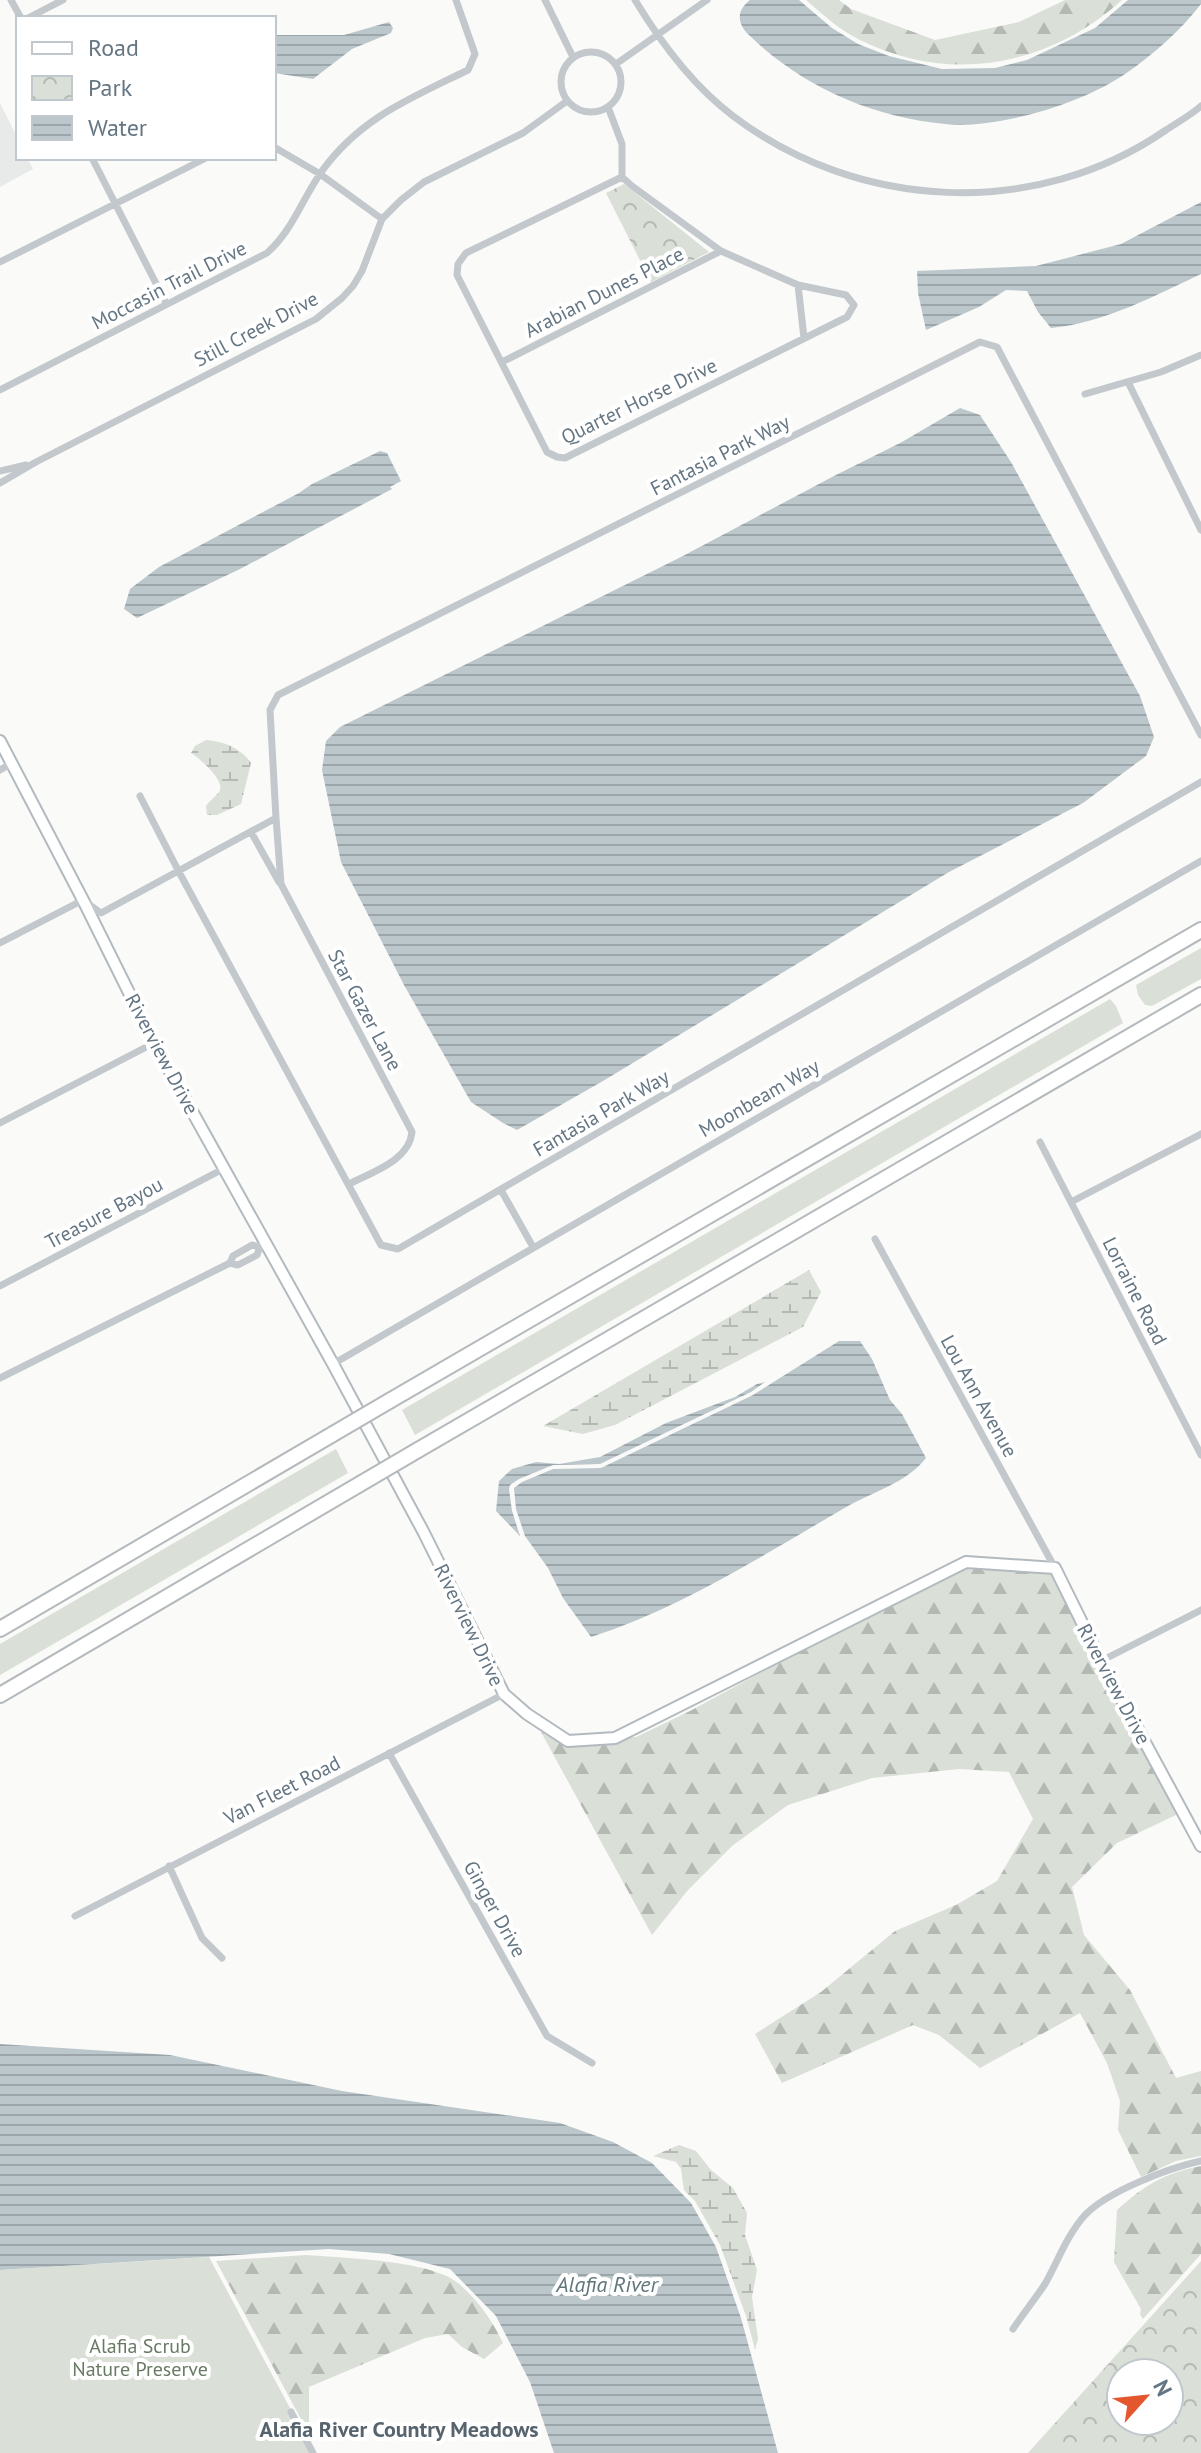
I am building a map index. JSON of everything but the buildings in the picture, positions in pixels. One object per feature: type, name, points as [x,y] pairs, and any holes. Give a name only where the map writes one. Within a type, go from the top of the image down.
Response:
[{"type":"highway","points":[[0,1629],[1201,930]]},
{"type":"highway","points":[[0,1695],[1201,995]]},
{"type":"street","points":[[32,16],[63,0]]},
{"type":"street","name":"Moccasin Trail Drive","points":[[0,390],[267,253],[294,222],[320,174],[346,141],[399,104],[468,70],[475,54],[456,0]]},
{"type":"street","points":[[545,0],[573,57]]},
{"type":"street","points":[[635,0],[657,35],[697,84],[732,115],[774,144],[817,166],[870,182],[915,191],[960,194],[1004,191],[1058,181],[1108,164],[1148,143],[1201,106]]},
{"type":"street","points":[[616,64],[707,0]]},
{"type":"street","points":[[582,52],[601,53],[616,64],[622,83],[620,92],[608,107],[591,113],[567,101],[562,92],[561,72],[573,57],[582,52]]},
{"type":"street","name":"Still Creek Drive","points":[[0,483],[316,319],[353,286],[382,219],[401,200],[424,182],[523,133],[567,101]]},
{"type":"street","points":[[608,107],[622,144],[622,177]]},
{"type":"street","points":[[276,148],[320,174],[382,219]]},
{"type":"street","points":[[93,160],[166,303]]},
{"type":"street","points":[[0,262],[202,160]]},
{"type":"street","name":"Quarter Horse Drive","points":[[622,177],[721,251],[798,285],[846,295],[854,305],[847,317],[565,458],[547,452],[457,275],[458,264],[466,253],[622,177]]},
{"type":"street","name":"Arabian Dunes Place","points":[[502,362],[721,251]]},
{"type":"street","points":[[798,285],[804,338]]},
{"type":"street","name":"Fantasia Park Way","points":[[276,818],[270,710],[278,695],[980,342],[997,347],[1201,735]]},
{"type":"street","points":[[1085,394],[1161,372],[1201,355]]},
{"type":"street","points":[[1128,382],[1201,530]]},
{"type":"street","name":"Still Creek Drive","points":[[0,471],[36,462]]},
{"type":"street","points":[[1190,507],[1200,502]]},
{"type":"street","name":"Riverview Drive","points":[[0,741],[154,1043],[263,1246],[333,1364],[424,1533],[504,1694],[527,1714],[568,1741],[615,1738],[966,1562],[1055,1568],[1101,1661],[1201,1846]]},
{"type":"street","points":[[0,770],[12,763]]},
{"type":"street","name":"Fantasia Park Way","points":[[140,796],[381,1245],[398,1249],[1201,782]]},
{"type":"street","points":[[0,943],[83,900],[101,913],[276,818]]},
{"type":"street","name":"Star Gazer Lane","points":[[276,818],[281,884],[412,1132],[411,1144],[403,1154],[349,1184]]},
{"type":"street","points":[[251,832],[281,884]]},
{"type":"street","name":"Moonbeam Way","points":[[333,1364],[1201,861]]},
{"type":"street","points":[[0,1123],[154,1043]]},
{"type":"street","points":[[1071,1202],[1201,1134]]},
{"type":"street","name":"Lorraine Road","points":[[1040,1142],[1201,1455]]},
{"type":"street","name":"Treasure Bayou","points":[[0,1286],[223,1169]]},
{"type":"street","points":[[501,1190],[533,1247]]},
{"type":"street","name":"Lou Ann Avenue","points":[[875,1239],[1055,1568]]},
{"type":"street","points":[[0,1378],[230,1263],[233,1256],[252,1245],[263,1246]]},
{"type":"street","points":[[1101,1661],[1201,1610]]},
{"type":"street","name":"Van Fleet Road","points":[[75,1916],[504,1694]]},
{"type":"street","name":"Ginger Drive","points":[[389,1753],[547,2036],[592,2063]]},
{"type":"street","points":[[169,1866],[202,1938],[222,1958]]},
{"type":"street","points":[[1013,2329],[1044,2285],[1071,2234],[1086,2214],[1105,2199],[1146,2180],[1177,2166],[1201,2161]]},
{"type":"street","points":[[291,2412],[313,2453]]},
{"type":"shaded area","points":[[0,103],[16,135],[16,160],[28,160],[33,169],[0,187]]},
{"type":"green space","points":[[806,0],[839,0],[851,9],[935,40],[1019,22],[1065,0],[1122,0],[1093,23],[1031,54],[997,62],[963,65],[894,54],[860,40]]},
{"type":"green space","points":[[624,184],[709,252],[651,282],[606,193]]},
{"type":"green space","points":[[206,740],[231,746],[251,763],[241,804],[217,815],[207,815],[206,806],[220,790],[218,780],[191,753],[195,746]]},
{"type":"green space","points":[[1201,948],[1201,979],[1152,1006],[1145,1005],[1136,985]]},
{"type":"green space","points":[[1110,999],[1123,1023],[415,1435],[402,1410]]},
{"type":"green space","points":[[809,1270],[821,1292],[803,1327],[615,1425],[583,1434],[543,1426]]},
{"type":"green space","points":[[336,1449],[348,1473],[0,1675],[0,1644]]},
{"type":"green space","points":[[966,1567],[1052,1573],[1178,1814],[1117,1843],[1072,1887],[1084,1935],[1130,1990],[1176,2078],[1201,2071],[1201,2156],[1176,2161],[1141,2177],[1118,2130],[1120,2101],[1107,2063],[1080,2013],[980,2068],[939,2035],[913,2025],[782,2083],[755,2034],[821,1992],[895,1931],[956,1905],[997,1881],[1033,1819],[1009,1772],[959,1769],[872,1778],[788,1805],[732,1846],[688,1890],[652,1935],[541,1732],[567,1746],[615,1743],[636,1737]]},
{"type":"green space","points":[[679,2145],[696,2151],[711,2170],[733,2188],[747,2213],[745,2235],[757,2270],[752,2297],[758,2339],[755,2349],[720,2245],[695,2201],[684,2190],[681,2169],[676,2162],[653,2156]]},
{"type":"green space","points":[[1201,2166],[1201,2254],[1143,2319],[1141,2309],[1114,2262],[1117,2210],[1156,2181]]},
{"type":"green space","points":[[306,2255],[407,2265],[445,2275],[478,2303],[503,2343],[484,2359],[462,2347],[448,2334],[425,2338],[309,2387],[309,2434],[216,2261]]},
{"type":"green space","name":"Alafia Scrub Nature Preserve","points":[[209,2257],[314,2453],[0,2453],[0,2270]]},
{"type":"green space","points":[[1201,2261],[1201,2453],[1028,2453],[1105,2368],[1105,2437],[1185,2437],[1185,2357],[1114,2357]]},
{"type":"water","points":[[750,0],[799,0],[832,28],[858,44],[889,56],[942,69],[995,68],[1027,60],[1095,28],[1128,0],[1201,0],[1201,4],[1156,51],[1107,85],[1039,112],[966,125],[891,114],[815,84],[792,70],[745,31],[740,22],[740,13]]},
{"type":"water","points":[[389,22],[393,28],[391,33],[352,49],[313,79],[276,73],[276,35],[344,35]]},
{"type":"water","points":[[1201,202],[1201,274],[1165,291],[1109,315],[1051,328],[1027,291],[1006,290],[979,307],[926,330],[917,271],[1036,266],[1121,244]]},
{"type":"water","points":[[960,408],[980,415],[1011,462],[1140,696],[1154,737],[1146,756],[1083,803],[949,872],[517,1130],[471,1102],[404,985],[341,862],[322,770],[326,741],[340,727],[681,557],[902,442]]},
{"type":"water","points":[[380,451],[387,453],[401,481],[390,487],[392,489],[240,569],[137,618],[124,609],[130,589],[159,567]]},
{"type":"water","points":[[839,1341],[860,1341],[872,1359],[890,1400],[902,1414],[926,1458],[900,1480],[848,1506],[723,1578],[658,1611],[591,1637],[525,1536],[516,1509],[514,1488],[553,1469],[601,1468],[753,1395]]},
{"type":"water","points":[[765,1382],[751,1392],[600,1464],[553,1465],[519,1479],[509,1489],[520,1536],[496,1511],[499,1481],[512,1469],[536,1462],[559,1464],[600,1457],[666,1423]]},
{"type":"water","name":"Alafia River","points":[[0,2044],[170,2055],[342,2091],[560,2123],[613,2142],[652,2163],[691,2203],[716,2247],[741,2318],[778,2453],[554,2453],[530,2382],[496,2316],[450,2269],[389,2254],[329,2249],[0,2270]]},
{"type":"district","name":"Alafia River Country Meadows","points":[[399,2429]]}]
